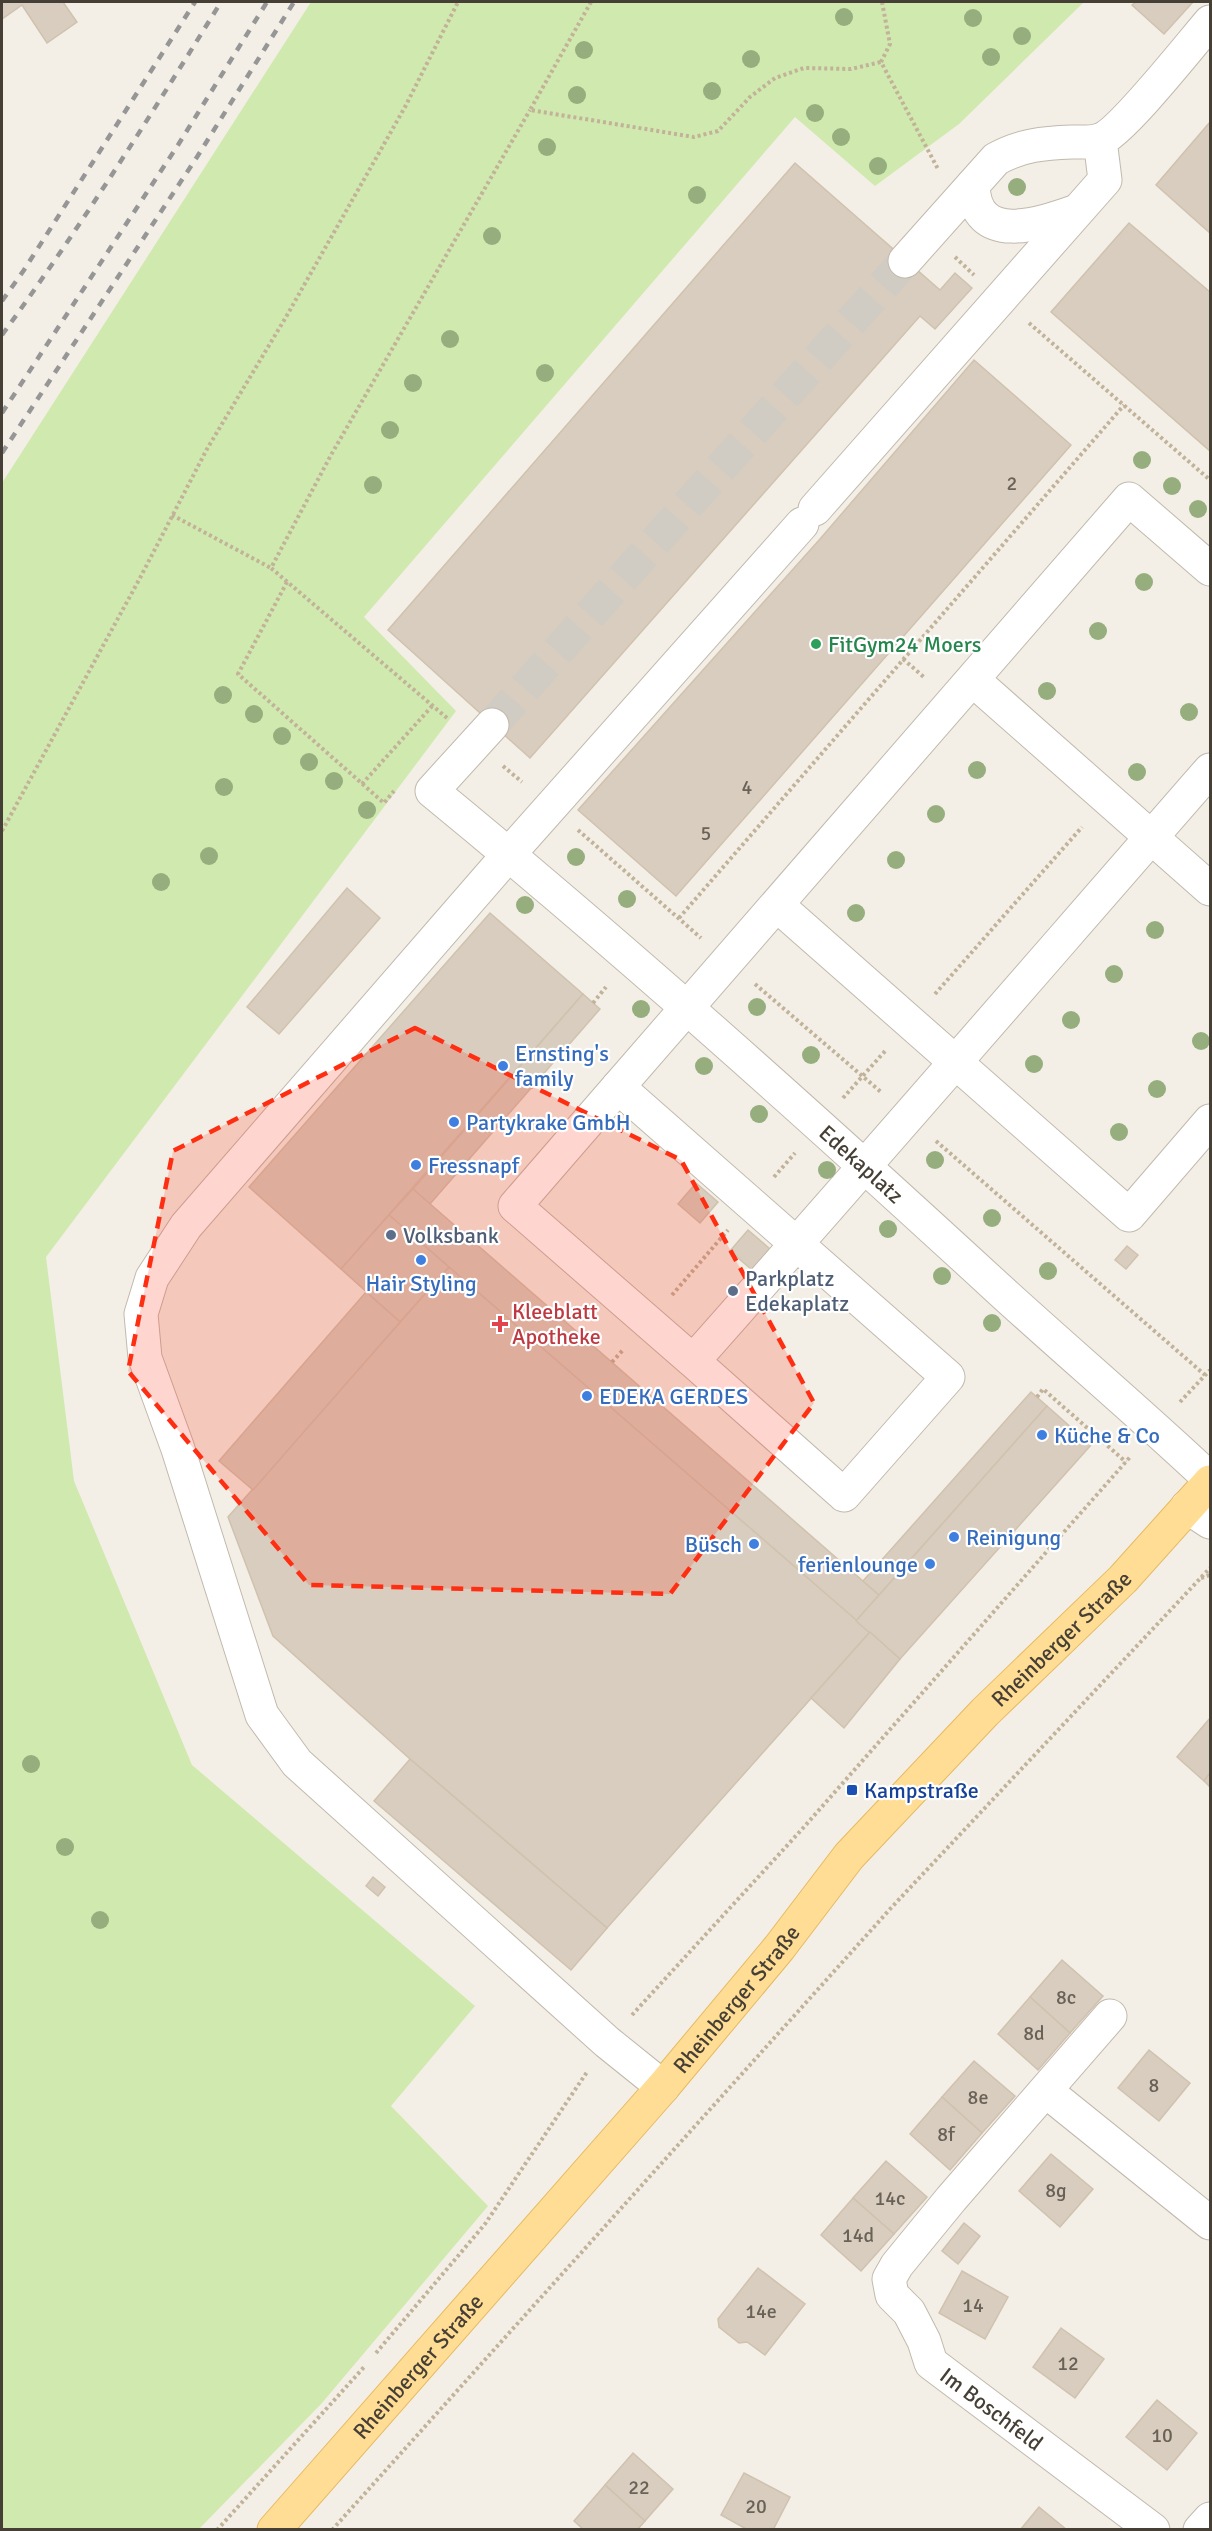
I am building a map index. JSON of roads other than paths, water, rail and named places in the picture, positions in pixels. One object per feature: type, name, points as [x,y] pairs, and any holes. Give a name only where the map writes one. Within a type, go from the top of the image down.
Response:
[{"type":"main road","name":"Rheinberger Straße","points":[[274,2529],[663,2087],[779,1948],[849,1856],[890,1810],[985,1712],[1122,1579],[1199,1515],[1210,1480]]},
{"type":"street","points":[[905,261],[996,159],[1013,150],[1034,144],[1100,140],[1107,136],[1134,110],[1210,22]]},
{"type":"street","points":[[663,2087],[607,2042],[297,1763],[262,1715],[178,1449],[145,1359],[141,1314],[152,1278],[186,1226],[509,854],[1105,180],[1100,140]]},
{"type":"street","points":[[973,184],[974,200],[982,214],[994,224],[1005,226],[1040,224],[1077,211]]},
{"type":"street","points":[[618,1087],[948,1377],[844,1495],[515,1206],[618,1087],[973,680],[1129,499],[1210,569]]},
{"type":"street","points":[[973,680],[1210,889]]},
{"type":"street","name":"Edekaplatz","points":[[484,734],[432,791],[509,854],[866,1166],[1210,1480]]},
{"type":"street","points":[[693,1361],[866,1166],[1210,770]]},
{"type":"street","points":[[777,905],[1129,1215],[1210,1121]]},
{"type":"street","name":"Im Boschfeld","points":[[1110,2016],[897,2265],[889,2279],[892,2295],[909,2312],[924,2341],[931,2363],[1153,2529]]},
{"type":"street","points":[[1046,2091],[1210,2223]]},
{"type":"street","points":[[1200,2529],[1210,2519]]},
{"type":"tunnel","points":[[492,725],[905,261]]},
{"type":"railway","points":[[2,301],[195,2]]},
{"type":"railway","points":[[2,335],[142,129],[221,2]]},
{"type":"railway","points":[[2,413],[178,145],[267,2]]},
{"type":"railway","points":[[2,453],[197,157],[294,2]]},
{"type":"place","name":"FitGym24 Moers","points":[[816,644]]},
{"type":"place","name":"Ernsting's family","points":[[503,1066]]},
{"type":"place","name":"Partykrake GmbH","points":[[454,1122]]},
{"type":"place","name":"Fressnapf","points":[[416,1165]]},
{"type":"place","name":"Volksbank","points":[[391,1235]]},
{"type":"place","name":"Hair Styling","points":[[421,1260]]},
{"type":"place","name":"Parkplatz Edekaplatz","points":[[733,1291]]},
{"type":"place","name":"Kleeblatt Apotheke","points":[[500,1324]]},
{"type":"place","name":"EDEKA GERDES","points":[[587,1396]]},
{"type":"place","name":"Küche & Co","points":[[1042,1435]]},
{"type":"place","name":"Reinigung","points":[[954,1537]]},
{"type":"place","name":"Büsch","points":[[754,1544]]},
{"type":"place","name":"ferienlounge","points":[[930,1564]]},
{"type":"place","name":"Kampstraße","points":[[852,1790]]}]
